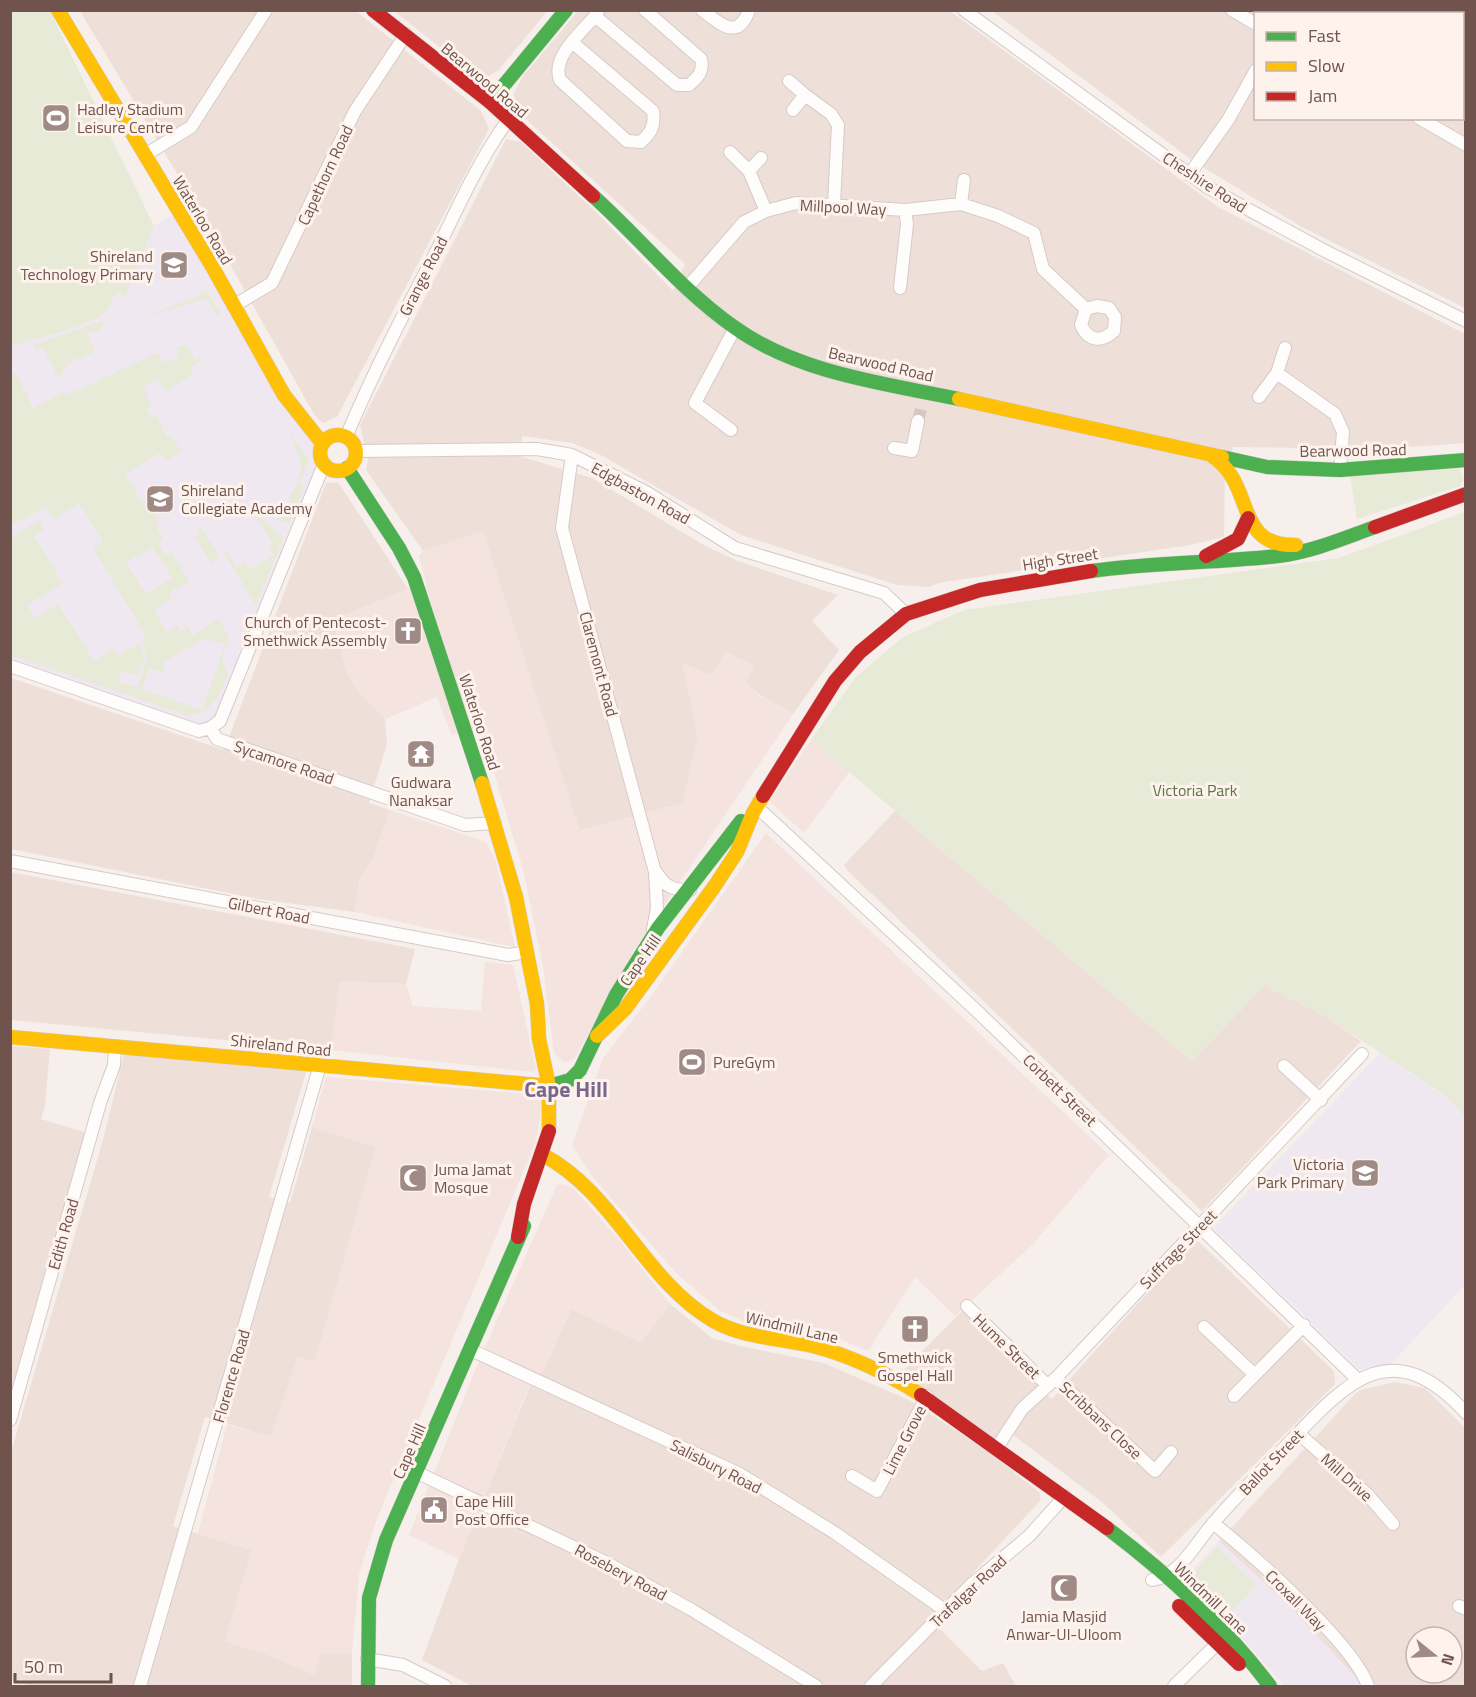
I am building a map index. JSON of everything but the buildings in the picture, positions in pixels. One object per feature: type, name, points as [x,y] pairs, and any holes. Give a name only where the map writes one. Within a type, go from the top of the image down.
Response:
[{"type":"main road","name":"Waterloo Road","points":[[58,10],[235,305],[273,378],[307,429],[322,443]]},
{"type":"main road","name":"Bearwood Road","points":[[373,10],[490,102],[604,206],[686,289],[735,328],[778,351],[834,372],[923,398],[1267,467],[1340,470],[1462,463]]},
{"type":"main road","points":[[490,102],[566,10]]},
{"type":"main road","points":[[333,436],[346,436],[353,442],[356,451],[353,463],[347,468],[334,470],[324,464],[320,452],[322,443],[333,436]]},
{"type":"main road","points":[[1210,454],[1228,467],[1240,491],[1248,518],[1262,537],[1277,546],[1361,532]]},
{"type":"main road","points":[[1240,491],[1251,474],[1267,467]]},
{"type":"main road","name":"Waterloo Road","points":[[347,468],[399,548],[414,577],[495,823],[516,897],[554,1085]]},
{"type":"main road","name":"High Street","points":[[706,898],[727,868],[749,828],[755,810],[835,681],[860,652],[906,614],[980,590],[1138,564],[1280,556],[1319,547],[1466,494]]},
{"type":"main road","points":[[1195,560],[1238,539],[1248,518]]},
{"type":"main road","name":"High Street","points":[[690,890],[743,818],[755,810]]},
{"type":"main road","points":[[651,940],[675,925],[684,926],[681,914],[690,890]]},
{"type":"main road","name":"Cape Hill","points":[[554,1085],[570,1080],[580,1070],[616,995],[658,927],[690,890]]},
{"type":"main road","name":"Cape Hill","points":[[597,1036],[622,1014],[706,898]]},
{"type":"main road","name":"Shireland Road","points":[[10,1037],[554,1085]]},
{"type":"main road","name":"Cape Hill","points":[[368,1686],[367,1659],[371,1586],[386,1540],[418,1473],[518,1237],[535,1208],[554,1153],[563,1108],[554,1085]]},
{"type":"main road","name":"Cape Hill","points":[[554,1085],[550,1124],[554,1153]]},
{"type":"main road","name":"Windmill Lane","points":[[554,1153],[667,1283],[712,1322],[729,1330],[810,1345],[837,1353],[927,1396],[1093,1515],[1167,1578],[1202,1611],[1262,1686]]},
{"type":"main road","name":"Windmill Lane","points":[[1065,1496],[1178,1606],[1222,1638],[1270,1686]]},
{"type":"street","points":[[145,155],[191,127],[266,10]]},
{"type":"street","points":[[573,43],[653,111],[655,123],[650,134],[641,142],[627,141],[560,80],[557,72],[558,62],[573,43],[597,13],[677,85],[689,86],[699,76],[703,67],[701,59],[645,10]]},
{"type":"street","points":[[702,10],[726,28],[734,28],[744,21],[748,10]]},
{"type":"street","name":"Cheshire Road","points":[[964,10],[1214,191],[1317,247],[1466,321]]},
{"type":"street","points":[[1232,10],[1254,23]]},
{"type":"street","name":"Capethorn Road","points":[[235,305],[272,283],[355,111],[406,34]]},
{"type":"street","points":[[1189,175],[1228,120],[1254,74]]},
{"type":"street","points":[[789,81],[831,114],[838,125],[834,204]]},
{"type":"street","points":[[793,110],[805,95]]},
{"type":"street","name":"Grange Road","points":[[346,436],[433,257],[494,140],[508,120]]},
{"type":"street","points":[[1422,120],[1466,145]]},
{"type":"street","points":[[730,152],[749,171],[766,211]]},
{"type":"street","points":[[749,171],[761,158]]},
{"type":"street","points":[[961,204],[964,180]]},
{"type":"street","name":"Millpool Way","points":[[686,289],[744,222],[766,211],[796,203],[905,210],[961,204],[998,216],[1034,233],[1043,269],[1086,309]]},
{"type":"street","points":[[900,288],[907,224],[905,210]]},
{"type":"street","points":[[731,430],[695,403],[735,328]]},
{"type":"street","points":[[1260,397],[1277,373],[1285,348]]},
{"type":"street","points":[[1277,373],[1335,414],[1343,432],[1340,470]]},
{"type":"street","points":[[894,448],[912,451],[918,421]]},
{"type":"street","name":"Edgbaston Road","points":[[356,451],[537,449],[572,455],[646,492],[735,548],[884,593],[906,614]]},
{"type":"street","name":"Claremont Road","points":[[572,455],[562,528],[655,872],[657,908],[651,940]]},
{"type":"street","points":[[210,728],[220,721],[324,464]]},
{"type":"street","name":"Sycamore Road","points":[[10,666],[199,731],[210,728],[217,739],[465,825],[495,823]]},
{"type":"street","name":"Corbett Street","points":[[755,810],[979,1013],[1304,1325],[1357,1379]]},
{"type":"street","name":"Gilbert Road","points":[[10,861],[508,955],[527,952]]},
{"type":"street","points":[[655,872],[666,886],[674,890],[690,890]]},
{"type":"street","name":"Edith Road","points":[[10,1420],[100,1103],[114,1065],[116,1048]]},
{"type":"street","name":"Suffrage Street","points":[[998,1446],[1022,1409],[1052,1382],[1322,1100],[1362,1054]]},
{"type":"street","name":"Florence Road","points":[[140,1686],[320,1065]]},
{"type":"street","points":[[1284,1066],[1322,1100]]},
{"type":"street","name":"Hume Street","points":[[967,1306],[1052,1382]]},
{"type":"street","points":[[1234,1396],[1304,1325]]},
{"type":"street","points":[[1204,1327],[1254,1374]]},
{"type":"street","name":"Salisbury Road","points":[[471,1350],[740,1474],[835,1533],[946,1611]]},
{"type":"street","name":"Ballot Street","points":[[1167,1578],[1213,1524],[1298,1433],[1357,1379],[1366,1374],[1393,1371],[1409,1373],[1437,1385],[1466,1413]]},
{"type":"street","name":"Scribbans Close","points":[[1052,1382],[1155,1470],[1172,1452]]},
{"type":"street","name":"Lime Grove","points":[[852,1476],[878,1491],[927,1396]]},
{"type":"street","name":"Mill Drive","points":[[1298,1433],[1367,1494],[1393,1524]]},
{"type":"street","name":"Rosebery Road","points":[[418,1473],[609,1564],[692,1610],[816,1686]]},
{"type":"street","name":"Trafalgar Road","points":[[871,1686],[977,1580],[1029,1536],[1065,1496]]},
{"type":"street","name":"Croxall Way","points":[[1213,1524],[1244,1548],[1318,1621],[1363,1672],[1368,1686]]},
{"type":"street","points":[[1152,1581],[1167,1578],[1165,1583],[1179,1598],[1178,1606]]},
{"type":"street","points":[[1174,1686],[1222,1638]]},
{"type":"street","points":[[367,1659],[403,1665],[444,1686]]},
{"type":"shaded area","points":[[80,11],[356,11],[481,111],[489,129],[337,417],[323,423],[315,416],[213,234]]},
{"type":"shaded area","points":[[394,11],[547,11],[499,70],[485,78],[479,78]]},
{"type":"shaded area","points":[[578,11],[950,11],[1218,207],[1465,334],[1465,443],[1382,449],[1233,447],[1225,474],[1224,537],[1190,545],[938,583],[930,587],[897,585],[741,535],[597,453],[572,443],[522,436],[522,457],[592,478],[707,547],[738,561],[838,595],[812,621],[839,650],[793,714],[760,695],[745,683],[754,666],[726,652],[711,675],[683,664],[698,737],[683,803],[579,831],[483,531],[423,551],[366,470],[368,460],[360,425],[506,139],[521,142],[597,213],[673,291],[685,264],[528,121],[515,106],[514,93],[523,76]]},
{"type":"shaded area","points":[[992,11],[1465,11],[1465,308],[1300,226],[1196,163]]},
{"type":"shaded area","name":"Shireland Collegiate Academy","points":[[178,211],[320,452],[322,460],[244,660],[210,728],[11,666],[11,346],[71,329],[101,316],[107,311],[116,293],[126,296],[154,226]]},
{"type":"shaded area","points":[[338,482],[408,589],[333,620],[346,670],[359,692],[385,719],[387,744],[369,803],[390,810],[372,861],[360,878],[355,912],[258,899],[11,849],[11,678],[224,750],[326,483]]},
{"type":"shaded area","points":[[483,531],[580,831],[683,803],[698,737],[683,663],[711,675],[726,652],[754,666],[745,683],[760,696],[793,714],[635,949],[575,1058],[565,1063],[554,1053],[543,967],[524,873],[482,732],[451,734],[437,697],[385,719],[359,692],[346,670],[333,620],[408,589],[427,586],[419,556],[423,551]]},
{"type":"shaded area","points":[[811,740],[849,772],[804,833],[769,801]]},
{"type":"shaded area","points":[[390,810],[486,842],[495,858],[515,947],[355,912],[360,878],[372,861]]},
{"type":"shaded area","points":[[895,811],[1192,1061],[1264,986],[1325,1016],[1361,1041],[1202,1211],[848,871],[844,865]]},
{"type":"shaded area","points":[[766,833],[1109,1155],[1033,1244],[955,1316],[915,1277],[868,1351],[830,1335],[751,1325],[719,1310],[675,1272],[593,1177],[572,1145],[603,1058],[649,999]]},
{"type":"shaded area","points":[[10,872],[415,949],[406,984],[340,982],[331,1050],[11,1020]]},
{"type":"shaded area","points":[[485,962],[513,965],[536,1069],[533,1072],[331,1050],[340,982],[406,984],[413,1006],[481,1011]]},
{"type":"shaded area","points":[[11,1046],[50,1049],[45,1106],[41,1119],[87,1133],[11,1395]]},
{"type":"shaded area","name":"Victoria Park Primary","points":[[1380,1053],[1446,1097],[1465,1118],[1465,1285],[1390,1365],[1360,1370],[1213,1228]]},
{"type":"shaded area","points":[[124,1054],[307,1069],[269,1197],[290,1203],[312,1127],[376,1147],[315,1362],[298,1357],[271,1437],[205,1417],[173,1526],[252,1550],[225,1641],[266,1654],[314,1674],[319,1654],[352,1654],[352,1686],[31,1686],[11,1680],[10,1455],[103,1140]]},
{"type":"shaded area","points":[[326,1077],[541,1095],[543,1103],[535,1144],[376,1521],[359,1575],[352,1654],[320,1654],[314,1675],[266,1654],[225,1641],[252,1550],[198,1533],[227,1425],[271,1436],[298,1357],[315,1362],[376,1147],[312,1127]]},
{"type":"shaded area","points":[[564,1184],[575,1190],[615,1235],[670,1304],[641,1342],[571,1309],[544,1370],[533,1376],[459,1559],[409,1535],[481,1356],[557,1185]]},
{"type":"shaded area","points":[[1196,1239],[1334,1371],[1335,1384],[1161,1557],[1103,1503],[1016,1437],[1007,1432],[998,1446],[897,1381],[906,1368],[967,1306],[1047,1385],[1042,1391],[1052,1399]]},
{"type":"shaded area","points":[[670,1304],[712,1338],[824,1363],[911,1401],[987,1451],[1040,1493],[1040,1501],[930,1619],[982,1671],[1003,1663],[1016,1686],[472,1686],[422,1660],[459,1559],[534,1376],[544,1370],[571,1309],[641,1342]]},
{"type":"shaded area","points":[[1395,1382],[1425,1388],[1465,1428],[1465,1686],[1287,1686],[1188,1575],[1360,1390]]},
{"type":"shaded area","points":[[1219,1541],[1286,1603],[1364,1686],[1284,1686],[1245,1641],[1183,1580]]},
{"type":"green space","name":"Hadley Stadium Leisure Centre","points":[[11,11],[50,11],[154,226],[126,296],[116,293],[107,311],[101,316],[71,329],[11,346]]},
{"type":"green space","points":[[206,290],[222,316],[217,315],[207,299],[136,319],[196,297]]},
{"type":"green space","points":[[104,320],[101,330],[86,332],[95,352],[79,359],[74,358],[75,361],[67,364],[69,368],[63,371],[61,377],[58,378],[43,348],[35,351],[34,345]]},
{"type":"green space","points":[[186,344],[195,360],[200,357],[202,360],[191,367],[194,374],[165,391],[159,379],[143,387],[152,406],[146,408],[151,418],[157,416],[167,438],[172,436],[181,452],[166,461],[160,453],[125,474],[145,507],[149,505],[160,524],[156,526],[163,539],[158,543],[165,555],[171,552],[189,581],[169,593],[172,599],[154,609],[167,632],[177,626],[181,632],[186,629],[182,623],[185,622],[193,635],[219,619],[229,637],[222,660],[228,674],[222,688],[210,706],[204,711],[189,716],[10,655],[11,542],[14,539],[12,536],[40,520],[44,529],[34,536],[63,583],[27,605],[35,618],[58,604],[94,661],[114,649],[119,656],[140,643],[144,660],[138,676],[122,671],[118,682],[137,687],[147,660],[142,641],[145,634],[93,549],[103,542],[79,503],[53,519],[47,507],[11,525],[11,374],[16,373],[33,408],[64,392],[66,396],[112,374],[115,375],[116,372],[158,353],[164,363],[179,357],[176,348]],"holes":[[[152,547],[172,578],[146,594],[126,563]],[[204,639],[225,644],[202,710],[142,689],[149,668],[160,672],[165,669],[162,663]]]},
{"type":"green space","points":[[289,430],[309,461],[299,484],[304,486],[289,523],[277,520],[279,503],[284,510],[293,505],[289,497],[298,482],[302,466]]},
{"type":"green space","points":[[1459,469],[1464,478],[1460,486],[1357,519],[1350,475]]},
{"type":"green space","name":"Victoria Park","points":[[1465,512],[1465,1118],[1446,1096],[1325,1016],[1264,986],[1192,1061],[811,740],[855,678],[903,637],[964,610],[1339,558]]},
{"type":"green space","points":[[257,517],[284,537],[256,605],[223,552],[226,550],[237,567],[245,562],[250,569],[273,555],[269,547],[273,544]]},
{"type":"green space","points":[[201,527],[220,557],[211,563],[195,537],[201,533],[198,529]]},
{"type":"green space","points":[[1217,1547],[1256,1585],[1232,1611],[1193,1573]]},
{"type":"tunnel","points":[[918,421],[922,405]]},
{"type":"traffic: fast","points":[[490,102],[566,10]]},
{"type":"traffic: fast","points":[[593,196],[696,297],[734,327],[759,343],[813,366],[871,381],[959,399]]},
{"type":"traffic: fast","points":[[1222,457],[1267,467],[1340,470],[1466,460]]},
{"type":"traffic: fast","points":[[347,468],[399,548],[414,577],[482,783]]},
{"type":"traffic: fast","points":[[1091,571],[1291,554],[1328,544],[1375,527]]},
{"type":"traffic: fast","points":[[549,1086],[570,1080],[580,1070],[616,995],[658,928],[741,821]]},
{"type":"traffic: fast","points":[[368,1686],[369,1598],[386,1540],[524,1226]]},
{"type":"traffic: fast","points":[[1107,1528],[1194,1601],[1234,1642],[1270,1686]]},
{"type":"traffic: slow","points":[[58,10],[213,268],[284,395],[322,443]]},
{"type":"traffic: slow","points":[[959,399],[1222,457]]},
{"type":"traffic: slow","points":[[338,435],[351,440],[356,453],[351,466],[338,471],[325,466],[320,453],[325,440],[338,435]]},
{"type":"traffic: slow","points":[[1212,456],[1226,468],[1235,482],[1253,525],[1262,536],[1276,543],[1296,545]]},
{"type":"traffic: slow","points":[[482,783],[516,897],[537,1004],[539,1039],[549,1086],[549,1131]]},
{"type":"traffic: slow","points":[[597,1036],[625,1009],[714,887],[737,852],[753,813],[763,796]]},
{"type":"traffic: slow","points":[[10,1037],[549,1086]]},
{"type":"traffic: slow","points":[[543,1155],[568,1171],[590,1191],[666,1282],[688,1303],[712,1320],[736,1331],[813,1346],[856,1360],[921,1395]]},
{"type":"traffic: jam","points":[[373,10],[490,102],[593,196]]},
{"type":"traffic: jam","points":[[1375,527],[1466,494]]},
{"type":"traffic: jam","points":[[1206,556],[1238,539],[1248,518]]},
{"type":"traffic: jam","points":[[763,796],[835,681],[860,652],[906,614],[980,590],[1091,571]]},
{"type":"traffic: jam","points":[[518,1237],[524,1204],[549,1131]]},
{"type":"traffic: jam","points":[[921,1395],[1107,1528]]},
{"type":"traffic: jam","points":[[1179,1606],[1239,1664]]},
{"type":"place","name":"Hadley Stadium Leisure Centre","points":[[56,118]]},
{"type":"place","name":"Shireland Technology Primary","points":[[174,265]]},
{"type":"place","name":"Shireland Collegiate Academy","points":[[160,499]]},
{"type":"place","name":"Church of Pentecost- Smethwick Assembly","points":[[408,631]]},
{"type":"place","name":"Gudwara Nanaksar","points":[[421,754]]},
{"type":"place","name":"PureGym","points":[[692,1062]]},
{"type":"place","name":"Victoria Park Primary","points":[[1365,1173]]},
{"type":"place","name":"Juma Jamat Mosque","points":[[413,1178]]},
{"type":"place","name":"Smethwick Gospel Hall","points":[[915,1329]]},
{"type":"place","name":"Cape Hill Post Office","points":[[434,1510]]},
{"type":"place","name":"Jamia Masjid Anwar-Ul-Uloom","points":[[1064,1588]]},
{"type":"district","name":"Cape Hill","points":[[566,1089]]}]
